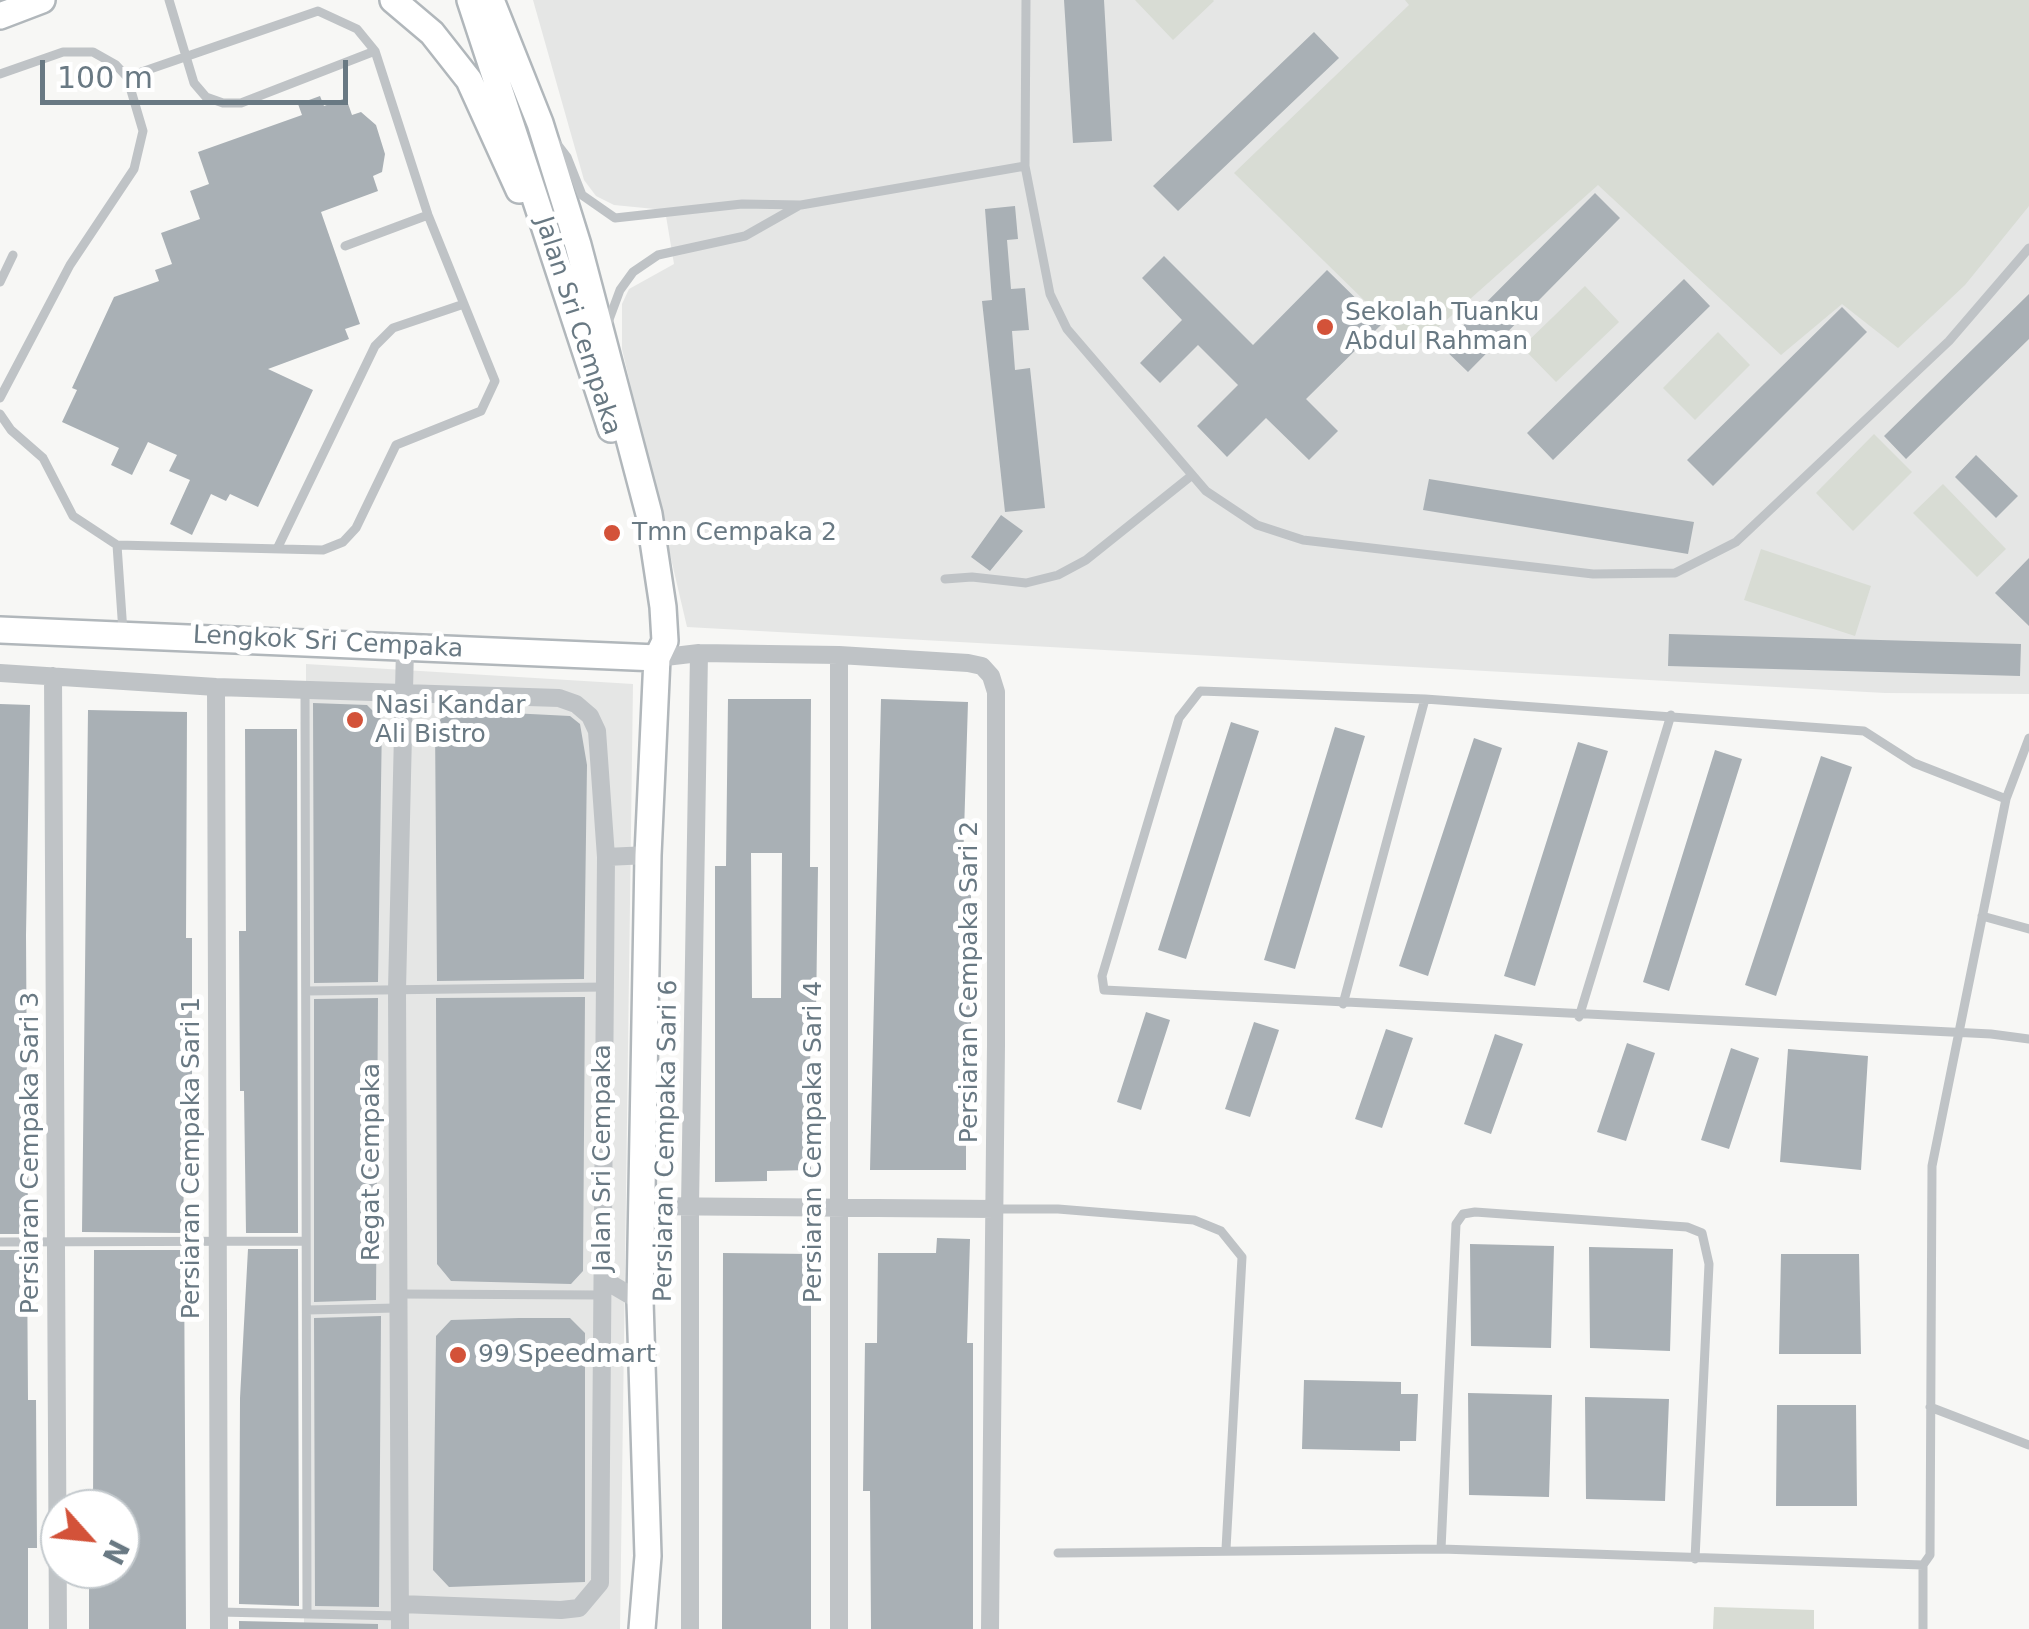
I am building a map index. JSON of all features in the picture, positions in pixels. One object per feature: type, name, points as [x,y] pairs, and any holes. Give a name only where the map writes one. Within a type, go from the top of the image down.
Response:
[{"type":"street","points":[[0,16],[42,0]]},
{"type":"street","points":[[393,0],[432,33],[469,80],[518,188],[553,252]]},
{"type":"street","name":"Jalan Sri Cempaka","points":[[470,0],[626,486],[644,578],[650,646],[657,658]]},
{"type":"street","name":"Jalan Sri Cempaka","points":[[491,0],[540,123],[604,346],[658,564],[665,641],[657,658],[648,855],[640,1301],[648,1556],[642,1629]]},
{"type":"street","points":[[506,0],[519,65]]},
{"type":"street","name":"Lengkok Sri Cempaka","points":[[0,630],[123,632],[657,658]]},
{"type":"street","name":"Regat Cempaka","points":[[400,1616],[397,990],[405,648]]},
{"type":"street","name":"Persiaran Cempaka Sari 2","points":[[657,658],[698,653],[839,655],[968,662],[982,666],[991,676],[996,692],[990,1629]]},
{"type":"street","name":"Persiaran Cempaka Sari 6","points":[[690,1629],[690,1206],[698,653]]},
{"type":"street","name":"Persiaran Cempaka Sari 4","points":[[839,655],[839,1629]]},
{"type":"street","name":"Jalan Sri Cempaka","points":[[0,674],[306,691],[560,698],[576,704],[590,716],[597,731],[606,858],[602,1566],[591,1598],[579,1608],[400,1616]]},
{"type":"street","name":"Persiaran Cempaka Sari 3","points":[[52,676],[58,1629]]},
{"type":"street","name":"Persiaran Cempaka Sari 1","points":[[216,687],[219,1621]]},
{"type":"street","points":[[606,858],[648,855]]},
{"type":"street","points":[[641,1206],[995,1210]]},
{"type":"street","points":[[602,1268],[612,1284],[640,1301]]},
{"type":"street","points":[[602,1328],[612,1313],[640,1301]]},
{"type":"lane","points":[[169,0],[194,83],[206,98],[241,102],[374,51]]},
{"type":"lane","points":[[1026,0],[1025,166],[1050,294],[1067,329],[1206,491],[1257,525],[1303,540],[1593,574],[1675,573],[1736,542],[1949,340],[2029,248]]},
{"type":"lane","points":[[0,414],[10,430],[43,458],[74,516],[117,545],[324,550],[343,542],[356,528],[396,446],[481,411],[488,403],[494,381],[428,215],[374,51],[357,29],[318,11],[128,78]]},
{"type":"lane","points":[[0,74],[63,52],[92,52],[116,65],[128,78],[143,131],[134,168],[70,265],[0,398]]},
{"type":"lane","points":[[540,123],[567,157],[582,194],[616,218],[742,204],[801,205],[1025,166]]},
{"type":"lane","points":[[604,346],[608,318],[633,272],[658,256],[745,236],[801,205]]},
{"type":"lane","points":[[344,246],[428,215]]},
{"type":"lane","points":[[0,282],[12,256]]},
{"type":"lane","points":[[277,550],[374,346],[393,328],[464,304]]},
{"type":"lane","points":[[944,579],[972,576],[1026,583],[1058,575],[1086,560],[1192,476]]},
{"type":"lane","points":[[117,545],[123,632]]},
{"type":"lane","points":[[306,691],[307,1614]]},
{"type":"lane","points":[[2006,800],[1914,763],[1864,731],[1425,699],[1200,691],[1179,718],[1102,976],[1104,990],[1579,1017],[1959,1032],[2029,1040]]},
{"type":"lane","points":[[1343,1004],[1425,699]]},
{"type":"lane","points":[[1579,1017],[1672,715]]},
{"type":"lane","points":[[1923,1629],[1923,1565],[1930,1555],[1932,1166],[2006,800],[2029,738]]},
{"type":"lane","points":[[1982,916],[2029,929]]},
{"type":"lane","points":[[306,991],[604,987]]},
{"type":"lane","points":[[995,1210],[1058,1209],[1194,1220],[1220,1231],[1242,1257],[1226,1549]]},
{"type":"lane","points":[[1441,1549],[1456,1224],[1463,1214],[1475,1212],[1687,1227],[1702,1233],[1709,1264],[1695,1559]]},
{"type":"lane","points":[[0,1242],[306,1241]]},
{"type":"lane","points":[[307,1310],[396,1301],[601,1295]]},
{"type":"lane","points":[[1930,1408],[2029,1445]]},
{"type":"lane","points":[[1058,1553],[1441,1549],[1923,1565]]},
{"type":"lane","points":[[219,1621],[307,1614],[400,1616]]},
{"type":"shaded area","name":"Sekolah Tuanku Abdul Rahman","points":[[533,0],[2029,0],[2029,694],[1885,693],[687,627],[622,349],[622,304],[629,289],[674,264],[665,210],[614,205],[596,196],[584,180]]},
{"type":"shaded area","points":[[1135,0],[1213,0],[1214,1],[1173,40]]},
{"type":"shaded area","points":[[1405,0],[2029,0],[2029,206],[1965,285],[1898,348],[1842,304],[1781,355],[1598,185],[1414,349],[1234,173],[1409,5]]},
{"type":"shaded area","points":[[1585,286],[1619,322],[1556,382],[1522,347]]},
{"type":"shaded area","points":[[1718,332],[1750,365],[1695,420],[1663,388]]},
{"type":"shaded area","points":[[1874,434],[1912,472],[1853,531],[1816,493]]},
{"type":"shaded area","points":[[1943,484],[2006,549],[1977,577],[1913,513]]},
{"type":"shaded area","points":[[1761,549],[1871,586],[1855,636],[1744,600]]},
{"type":"shaded area","points":[[306,664],[633,684],[620,1629],[304,1629]]},
{"type":"shaded area","points":[[1714,1607],[1814,1610],[1814,1629],[1713,1629]]},
{"type":"building","points":[[1064,0],[1104,0],[1112,141],[1073,143]]},
{"type":"building","points":[[1314,32],[1339,58],[1178,211],[1153,186]]},
{"type":"building","points":[[320,96],[324,106],[346,98],[352,115],[361,112],[376,125],[385,154],[382,172],[373,176],[378,191],[321,212],[360,324],[345,329],[349,339],[268,369],[313,390],[258,507],[230,494],[226,501],[211,494],[192,535],[170,524],[190,480],[169,471],[177,455],[148,442],[132,475],[111,465],[119,448],[62,422],[77,390],[72,388],[114,297],[159,281],[155,270],[172,264],[161,233],[200,219],[190,191],[209,184],[198,152],[302,115],[298,104]]},
{"type":"building","points":[[1595,193],[1620,218],[1468,372],[1442,347]]},
{"type":"building","points":[[1015,206],[1018,239],[1007,240],[1011,289],[1025,288],[1029,330],[1012,331],[1015,370],[1030,368],[1045,508],[1005,512],[982,301],[992,300],[985,209]]},
{"type":"building","points":[[1164,256],[1253,345],[1327,270],[1382,324],[1306,399],[1338,431],[1309,460],[1266,418],[1227,457],[1197,426],[1238,385],[1198,345],[1160,383],[1140,363],[1182,320],[1142,278]]},
{"type":"building","points":[[1684,279],[1710,306],[1553,460],[1527,433]]},
{"type":"building","points":[[2029,294],[2029,339],[1906,459],[1884,436]]},
{"type":"building","points":[[1842,307],[1867,332],[1713,486],[1687,460]]},
{"type":"building","points":[[1976,455],[2018,496],[1996,518],[1955,477]]},
{"type":"building","points":[[1429,479],[1694,522],[1688,554],[1423,510]]},
{"type":"building","points":[[1001,515],[1023,531],[990,571],[971,557]]},
{"type":"building","points":[[2029,558],[2029,626],[1995,593]]},
{"type":"building","points":[[1669,634],[2021,644],[2020,676],[1668,666]]},
{"type":"building","points":[[728,699],[811,699],[810,867],[818,867],[816,1016],[810,1016],[811,1170],[767,1171],[767,1181],[715,1182],[715,866],[726,866]],"holes":[[[751,853],[782,853],[781,998],[752,998]]]},
{"type":"building","points":[[881,699],[968,702],[963,865],[971,865],[971,1024],[966,1024],[966,1170],[870,1170]]},
{"type":"building","points":[[313,703],[367,705],[382,720],[378,982],[314,983]]},
{"type":"building","points":[[0,704],[30,705],[26,935],[27,1099],[32,1099],[26,1234],[0,1234]]},
{"type":"building","points":[[88,710],[187,712],[186,938],[192,938],[192,1085],[182,1085],[184,1233],[82,1232]]},
{"type":"building","points":[[451,710],[570,716],[580,724],[587,765],[584,979],[437,981],[435,724]]},
{"type":"building","points":[[1231,722],[1259,731],[1186,959],[1158,950]]},
{"type":"building","points":[[1335,727],[1365,736],[1295,969],[1264,960]]},
{"type":"building","points":[[245,729],[297,729],[298,1233],[246,1233],[239,931],[246,931]]},
{"type":"building","points":[[1474,738],[1502,748],[1428,976],[1399,966]]},
{"type":"building","points":[[1578,742],[1608,751],[1535,986],[1504,976]]},
{"type":"building","points":[[1715,750],[1742,759],[1669,991],[1643,982]]},
{"type":"building","points":[[1821,756],[1852,767],[1776,996],[1745,985]]},
{"type":"building","points":[[585,997],[583,1271],[571,1284],[451,1281],[437,1264],[436,998]]},
{"type":"building","points":[[378,998],[376,1300],[314,1302],[314,999]]},
{"type":"building","points":[[1146,1012],[1170,1020],[1141,1110],[1117,1102]]},
{"type":"building","points":[[1254,1022],[1279,1030],[1250,1117],[1225,1109]]},
{"type":"building","points":[[1386,1029],[1413,1038],[1382,1128],[1355,1119]]},
{"type":"building","points":[[1495,1034],[1523,1044],[1491,1134],[1464,1124]]},
{"type":"building","points":[[1627,1043],[1655,1053],[1626,1141],[1597,1132]]},
{"type":"building","points":[[1731,1048],[1759,1058],[1729,1149],[1701,1140]]},
{"type":"building","points":[[1788,1049],[1868,1056],[1861,1170],[1780,1162]]},
{"type":"building","points":[[937,1238],[970,1239],[967,1343],[973,1343],[973,1629],[871,1629],[870,1491],[863,1491],[865,1343],[877,1343],[878,1253],[936,1253]]},
{"type":"building","points":[[1470,1244],[1554,1246],[1551,1348],[1471,1346]]},
{"type":"building","points":[[1589,1247],[1673,1249],[1670,1351],[1590,1348]]},
{"type":"building","points":[[248,1249],[298,1249],[299,1606],[239,1604],[240,1398]]},
{"type":"building","points":[[0,1250],[26,1250],[27,1254],[28,1400],[36,1400],[37,1548],[28,1548],[28,1629],[0,1629]]},
{"type":"building","points":[[94,1250],[184,1250],[186,1629],[89,1629],[89,1589],[140,1589],[140,1489],[93,1489]]},
{"type":"building","points":[[723,1253],[811,1254],[811,1629],[722,1629]]},
{"type":"building","points":[[1781,1254],[1859,1254],[1861,1354],[1779,1354]]},
{"type":"building","points":[[381,1316],[379,1607],[315,1606],[314,1318]]},
{"type":"building","points":[[570,1318],[585,1333],[585,1582],[449,1587],[433,1570],[436,1336],[451,1320]]},
{"type":"building","points":[[1304,1380],[1401,1382],[1401,1394],[1418,1394],[1416,1441],[1400,1441],[1400,1451],[1302,1449]]},
{"type":"building","points":[[1468,1393],[1552,1395],[1549,1497],[1469,1495]]},
{"type":"building","points":[[1585,1397],[1669,1399],[1665,1501],[1586,1499]]},
{"type":"building","points":[[1777,1405],[1856,1405],[1857,1506],[1776,1506]]},
{"type":"building","points":[[239,1621],[378,1624],[378,1629],[239,1629]]},
{"type":"place","name":"Sekolah Tuanku Abdul Rahman","points":[[1325,327]]},
{"type":"place","name":"Tmn Cempaka 2","points":[[612,533]]},
{"type":"place","name":"Nasi Kandar Ali Bistro","points":[[355,720]]},
{"type":"place","name":"99 Speedmart","points":[[458,1355]]}]
